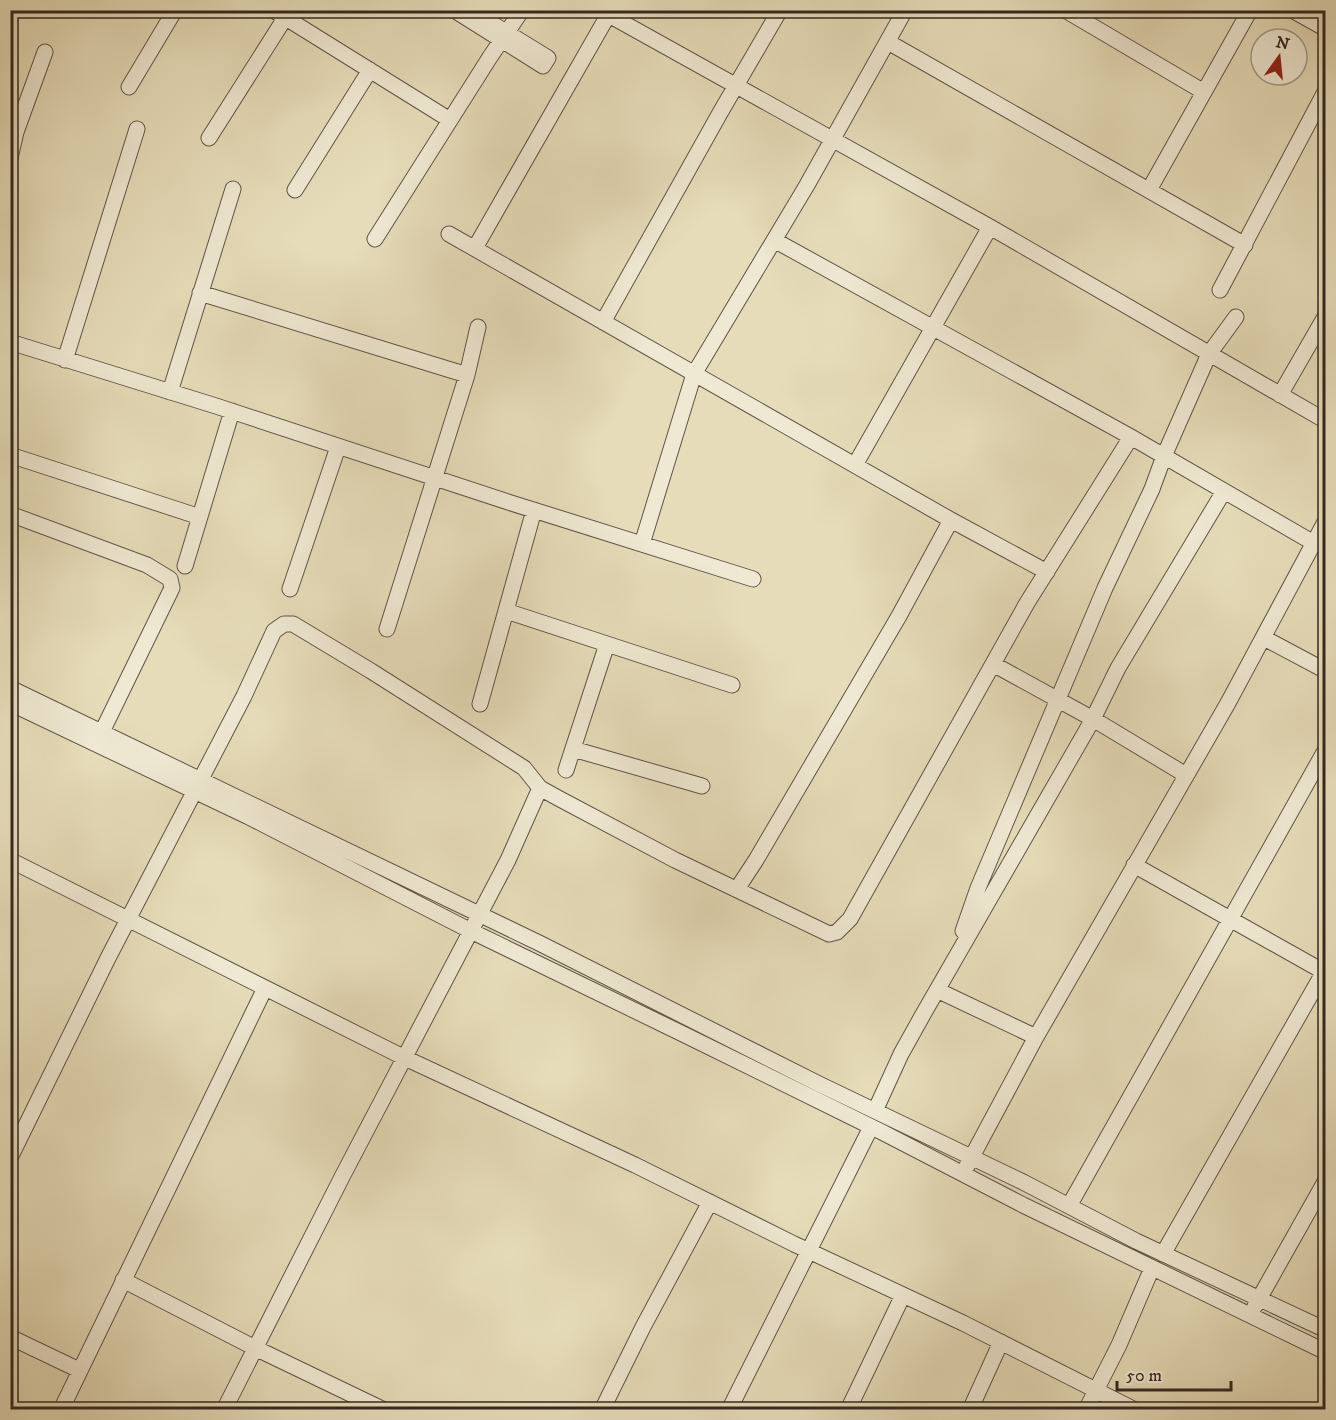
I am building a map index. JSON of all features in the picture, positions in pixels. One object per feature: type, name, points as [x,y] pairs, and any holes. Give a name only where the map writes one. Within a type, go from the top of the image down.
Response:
[{"type":"street","points":[[129,87],[176,10]]},
{"type":"street","points":[[454,10],[504,37]]},
{"type":"street","points":[[470,10],[504,37]]},
{"type":"street","points":[[375,239],[522,10]]},
{"type":"street","points":[[603,322],[780,10]]},
{"type":"street","points":[[642,544],[694,374],[832,140],[905,10]]},
{"type":"street","points":[[1065,10],[1204,92]]},
{"type":"street","points":[[1149,190],[1250,10]]},
{"type":"street","points":[[1292,10],[1326,29]]},
{"type":"street","points":[[475,248],[610,13],[990,227],[1326,422]]},
{"type":"street","points":[[209,138],[279,14],[450,120]]},
{"type":"street","points":[[888,42],[1245,244]]},
{"type":"street","points":[[10,158],[13,131],[45,52]]},
{"type":"street","points":[[295,190],[370,70]]},
{"type":"street","points":[[1220,290],[1326,90]]},
{"type":"street","points":[[65,360],[137,129]]},
{"type":"street","points":[[170,392],[233,189]]},
{"type":"street","points":[[855,465],[990,227]]},
{"type":"street","points":[[449,234],[951,520],[1047,572]]},
{"type":"street","points":[[774,240],[1131,437],[1312,542]]},
{"type":"street","points":[[200,293],[467,375]]},
{"type":"street","points":[[1280,395],[1326,315]]},
{"type":"street","points":[[951,965],[978,888],[1105,588],[1152,489],[1209,354],[1236,317]]},
{"type":"street","points":[[387,629],[467,375],[478,327]]},
{"type":"street","points":[[10,342],[753,579]]},
{"type":"street","points":[[185,566],[232,411]]},
{"type":"street","points":[[10,1158],[274,631],[284,624],[292,624],[371,671],[524,768],[540,788],[675,860],[829,933],[837,932],[850,920],[1027,603],[1131,437]]},
{"type":"street","points":[[290,589],[338,447]]},
{"type":"street","points":[[10,455],[200,517]]},
{"type":"street","points":[[875,1112],[901,1054],[1093,719],[1118,668],[1224,490]]},
{"type":"street","points":[[480,704],[534,510]]},
{"type":"street","points":[[10,514],[147,565],[170,579],[172,588],[99,739]]},
{"type":"street","points":[[737,889],[893,626],[951,520]]},
{"type":"street","points":[[963,1173],[1036,1037],[1264,638],[1312,542],[1326,520]]},
{"type":"street","points":[[506,611],[732,685]]},
{"type":"street","points":[[1264,638],[1326,671]]},
{"type":"street","points":[[566,770],[607,644]]},
{"type":"street","points":[[993,664],[1093,719],[1186,775]]},
{"type":"street","points":[[10,688],[99,739]]},
{"type":"street","points":[[10,704],[99,739],[539,943],[1163,1254],[1326,1330]]},
{"type":"street","points":[[573,749],[702,786]]},
{"type":"street","points":[[1069,1206],[1326,749]]},
{"type":"street","points":[[198,785],[471,931],[1326,1352]]},
{"type":"street","points":[[224,1410],[508,860],[540,788]]},
{"type":"street","points":[[10,860],[405,1058],[505,1103],[1001,1342],[1136,1410]]},
{"type":"street","points":[[1134,865],[1325,971],[1163,1254]]},
{"type":"street","points":[[61,1410],[266,988]]},
{"type":"street","points":[[937,990],[1036,1037]]},
{"type":"street","points":[[729,1410],[871,1127]]},
{"type":"street","points":[[1250,1316],[1326,1180]]},
{"type":"street","points":[[602,1410],[643,1327],[710,1202]]},
{"type":"street","points":[[1086,1410],[1119,1345],[1152,1268]]},
{"type":"street","points":[[123,1280],[255,1348],[384,1410]]},
{"type":"street","points":[[848,1410],[903,1295]]},
{"type":"street","points":[[10,1337],[79,1370]]},
{"type":"street","points":[[970,1410],[1001,1342]]}]
